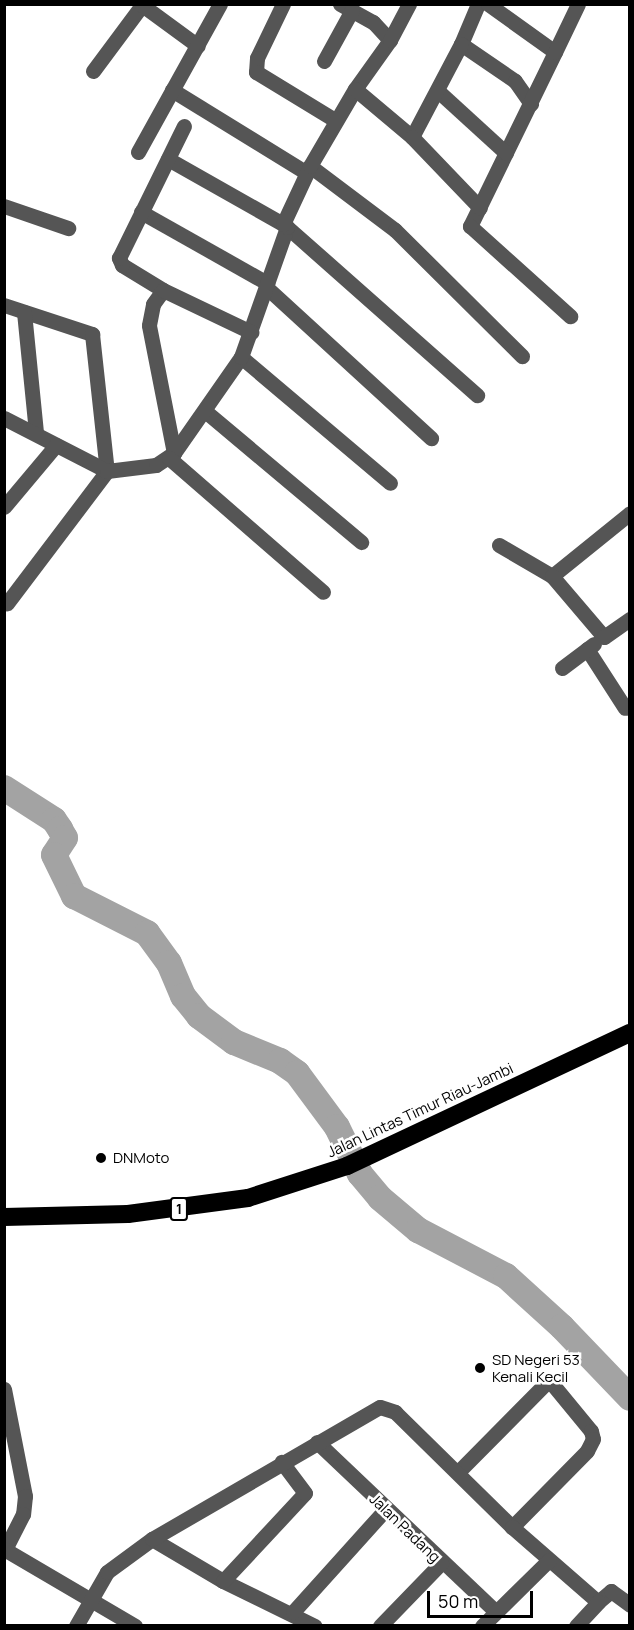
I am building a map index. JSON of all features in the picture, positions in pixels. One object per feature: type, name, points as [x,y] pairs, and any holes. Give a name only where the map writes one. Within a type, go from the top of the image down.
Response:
[{"type":"highway","name":"Jalan Lintas Timur Riau-Jambi","points":[[4,1217],[180,1209],[248,1198],[347,1166],[630,1033]]},
{"type":"street","points":[[138,152],[220,4]]},
{"type":"street","points":[[282,4],[257,58],[256,72],[335,120]]},
{"type":"street","points":[[4,418],[36,432],[107,471],[150,467],[172,455],[241,357],[267,285],[285,225],[308,170],[335,120],[390,40],[409,4]]},
{"type":"street","points":[[412,137],[438,91],[478,4]]},
{"type":"street","points":[[488,4],[555,52]]},
{"type":"street","points":[[570,316],[471,228],[578,4]]},
{"type":"street","points":[[93,70],[142,5],[198,46]]},
{"type":"street","points":[[324,61],[346,7],[384,30],[390,40]]},
{"type":"street","points":[[461,44],[516,81],[531,104]]},
{"type":"street","points":[[355,88],[412,137],[480,208]]},
{"type":"street","points":[[172,90],[308,170],[395,230],[522,356]]},
{"type":"street","points":[[438,91],[506,153]]},
{"type":"street","points":[[184,126],[119,262],[163,290],[251,332]]},
{"type":"street","points":[[168,159],[285,225],[477,395]]},
{"type":"street","points":[[4,206],[69,228]]},
{"type":"street","points":[[141,212],[267,285],[431,438]]},
{"type":"street","points":[[163,290],[151,310],[149,325],[172,455],[323,592]]},
{"type":"street","points":[[4,305],[92,334],[107,471],[7,603]]},
{"type":"street","points":[[24,312],[36,432]]},
{"type":"street","points":[[241,357],[390,483]]},
{"type":"street","points":[[205,411],[361,542]]},
{"type":"street","points":[[4,507],[56,445]]},
{"type":"street","points":[[552,576],[630,513]]},
{"type":"street","points":[[499,545],[552,576],[604,637]]},
{"type":"street","points":[[562,668],[630,619]]},
{"type":"street","points":[[587,649],[625,708]]},
{"type":"street","points":[[459,1471],[549,1380],[591,1431],[593,1439],[588,1451],[513,1527]]},
{"type":"street","points":[[4,1389],[26,1496],[23,1515],[5,1549],[135,1626]]},
{"type":"street","points":[[76,1626],[107,1572],[152,1539],[376,1408],[386,1407],[459,1471],[513,1527],[598,1602]]},
{"type":"street","name":"Jalan Padang","points":[[317,1442],[385,1510],[495,1611]]},
{"type":"street","points":[[223,1581],[305,1492],[282,1462]]},
{"type":"street","points":[[293,1612],[385,1510]]},
{"type":"street","points":[[152,1539],[223,1581],[293,1612],[315,1626]]},
{"type":"street","points":[[482,1626],[549,1560]]},
{"type":"street","points":[[381,1626],[441,1563]]},
{"type":"street","points":[[576,1626],[611,1591],[630,1605]]},
{"type":"waterway","points":[[4,788],[54,820],[60,829],[65,838],[54,855],[74,896],[147,933],[169,963],[183,996],[199,1016],[234,1042],[280,1061],[297,1073],[337,1127],[360,1174],[380,1198],[418,1230],[506,1276],[562,1327],[630,1398]]},
{"type":"place","name":"DNMoto","points":[[101,1158]]},
{"type":"place","name":"SD Negeri 53 Kenali Kecil","points":[[480,1368]]}]
